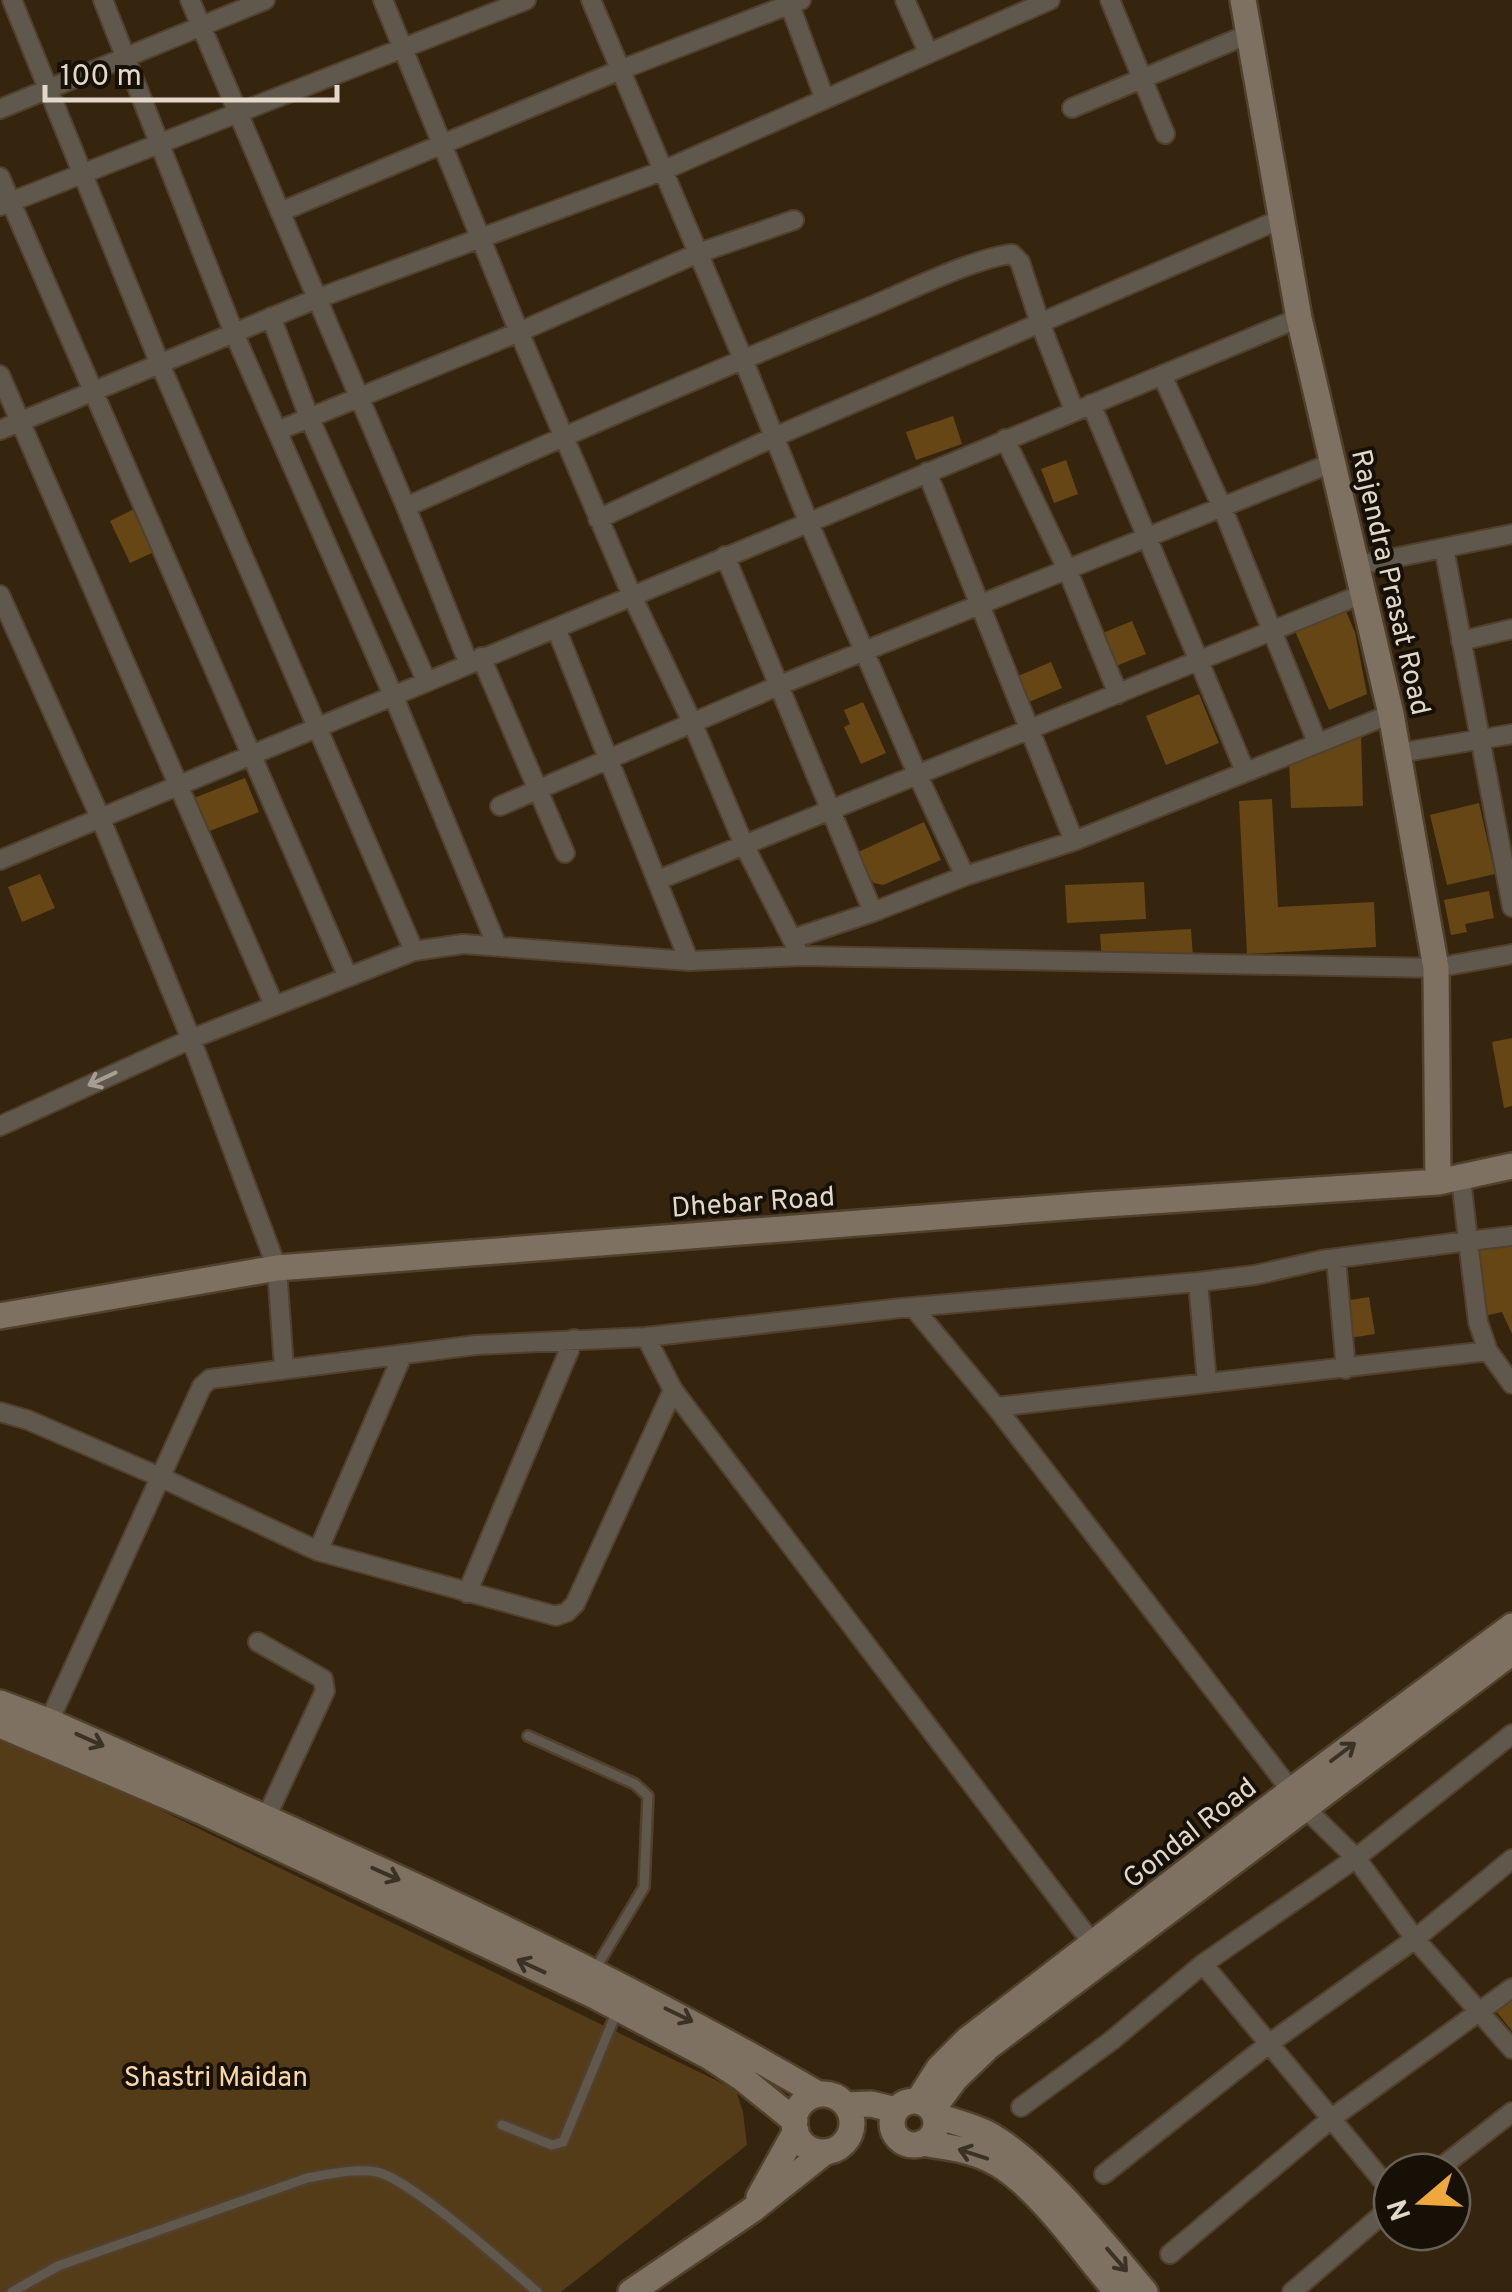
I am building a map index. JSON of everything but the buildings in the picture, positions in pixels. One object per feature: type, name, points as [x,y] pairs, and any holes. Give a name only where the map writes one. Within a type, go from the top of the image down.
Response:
[{"type":"main road","name":"Rajendra Prasat Road","points":[[1243,0],[1299,318],[1399,754],[1436,968],[1450,1180]]},
{"type":"main road","name":"Dhebar Road","points":[[0,1316],[277,1268],[1450,1180],[1512,1166]]},
{"type":"main road","name":"Gondal Road","points":[[915,2113],[988,2047],[1512,1626]]},
{"type":"main road","name":"Gondal Road","points":[[915,2113],[938,2068],[954,2052],[1093,1944],[1512,1652]]},
{"type":"main road","points":[[0,1704],[44,1732],[199,1810],[618,2008],[726,2068],[795,2126],[807,2146],[825,2152]]},
{"type":"main road","points":[[0,1726],[44,1732],[264,1820],[396,1878],[593,1973],[706,2028],[818,2094],[834,2096],[846,2105],[852,2121],[848,2138]]},
{"type":"main road","points":[[752,2210],[795,2126],[802,2104],[818,2094]]},
{"type":"main road","points":[[846,2105],[872,2104],[915,2113],[986,2134],[1012,2150],[1146,2292]]},
{"type":"main road","points":[[631,2292],[752,2210],[825,2152],[835,2150],[848,2138],[915,2113]]},
{"type":"main road","points":[[915,2113],[932,2134],[922,2143],[969,2151],[999,2164],[1028,2187],[1117,2292]]},
{"type":"street","points":[[12,0],[160,364],[414,951]]},
{"type":"street","points":[[103,0],[234,333],[498,946]]},
{"type":"street","points":[[190,0],[357,397],[565,853]]},
{"type":"street","points":[[0,108],[265,0]]},
{"type":"street","points":[[383,0],[518,332],[633,598],[692,722],[744,846],[802,956]]},
{"type":"street","points":[[5,204],[526,0]]},
{"type":"street","points":[[591,0],[808,522],[965,876]]},
{"type":"street","points":[[904,0],[928,52]]},
{"type":"street","points":[[0,430],[316,299],[662,171],[1025,5],[1050,0]]},
{"type":"street","points":[[1110,0],[1165,134]]},
{"type":"street","points":[[280,212],[793,2],[824,98]]},
{"type":"street","points":[[1072,108],[1249,34]]},
{"type":"street","points":[[0,177],[5,204],[94,392],[348,977]]},
{"type":"street","points":[[598,518],[774,437],[1281,219]]},
{"type":"street","points":[[277,432],[696,254],[794,220]]},
{"type":"street","points":[[406,507],[743,359],[1000,255],[1012,254],[1020,262],[1040,324],[1149,536],[1245,770]]},
{"type":"street","points":[[271,317],[309,418],[426,680]]},
{"type":"street","points":[[0,860],[1299,318]]},
{"type":"street","points":[[0,374],[274,1005]]},
{"type":"street","points":[[1162,374],[1222,507],[1317,742]]},
{"type":"street","points":[[1005,439],[1067,569],[1118,694]]},
{"type":"street","points":[[500,806],[864,650],[1334,462]]},
{"type":"street","points":[[927,472],[1074,841]]},
{"type":"street","points":[[1358,565],[1512,534]]},
{"type":"street","points":[[1444,548],[1509,862],[1512,907]]},
{"type":"street","points":[[725,556],[873,912]]},
{"type":"street","points":[[658,880],[1365,594]]},
{"type":"street","points":[[0,596],[100,817],[191,1039],[277,1268],[284,1368]]},
{"type":"street","points":[[556,628],[689,961]]},
{"type":"street","points":[[1461,641],[1512,629]]},
{"type":"street","points":[[792,938],[1074,841],[1391,714]]},
{"type":"street","points":[[1399,754],[1512,734]]},
{"type":"street","points":[[0,1126],[191,1039],[414,951],[441,945],[689,961],[802,956],[1436,968],[1512,954]]},
{"type":"street","points":[[1450,1180],[1468,1242],[1478,1322],[1488,1350],[1512,1384]]},
{"type":"street","points":[[44,1732],[202,1386],[210,1379],[403,1354],[646,1336],[1198,1282],[1336,1258],[1512,1236]]},
{"type":"street","points":[[1336,1258],[1346,1369]]},
{"type":"street","points":[[1198,1282],[1207,1383]]},
{"type":"street","points":[[913,1307],[996,1407],[1298,1798],[1356,1858],[1415,1939],[1512,2050]]},
{"type":"street","points":[[646,1336],[673,1390],[1093,1944]]},
{"type":"street","points":[[467,1592],[574,1339]]},
{"type":"street","points":[[996,1407],[1488,1350]]},
{"type":"street","points":[[318,1551],[403,1354]]},
{"type":"street","points":[[0,1412],[28,1420],[160,1477],[318,1551],[556,1616],[568,1612],[575,1604],[673,1390]]},
{"type":"street","points":[[258,1642],[314,1672],[323,1680],[325,1690],[264,1820]]},
{"type":"street","points":[[1021,2108],[1111,2041],[1204,1964],[1356,1858],[1512,1734]]},
{"type":"street","points":[[1104,2174],[1270,2044],[1415,1939],[1512,1859]]},
{"type":"street","points":[[1204,1964],[1372,2167]]},
{"type":"street","points":[[1170,2254],[1332,2118],[1512,1988]]},
{"type":"street","points":[[1461,2152],[1512,2112]]},
{"type":"street","points":[[1292,2292],[1372,2223]]},
{"type":"lane","points":[[528,1736],[635,1784],[648,1796],[644,1887],[593,1973]]},
{"type":"lane","points":[[502,2125],[552,2145],[563,2142],[618,2008]]},
{"type":"lane","points":[[12,2292],[58,2266],[308,2178],[345,2172],[379,2172],[412,2190],[537,2292]]},
{"type":"green space","name":"Shastri Maidan","points":[[0,1732],[736,2090],[747,2145],[561,2292],[0,2292]]}]
